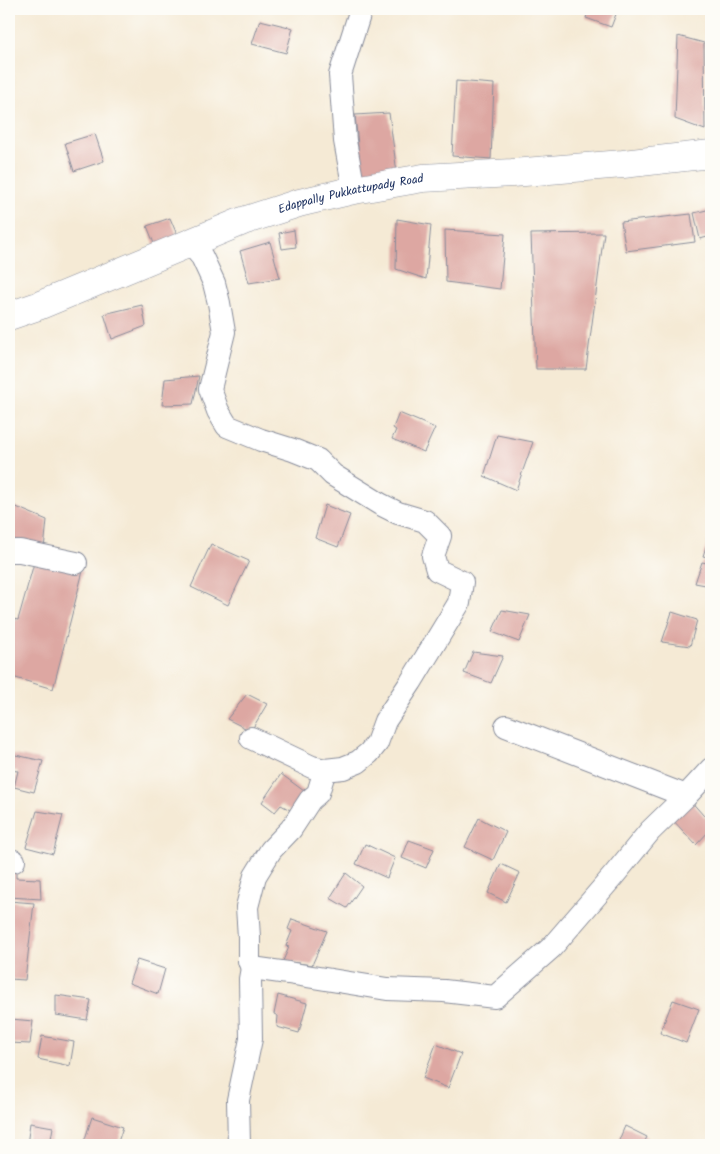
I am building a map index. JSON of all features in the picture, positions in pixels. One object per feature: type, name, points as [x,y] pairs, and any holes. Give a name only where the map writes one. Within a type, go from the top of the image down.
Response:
[{"type":"main road","name":"Edappally Pukkattupady Road","points":[[9,316],[38,306],[243,221],[298,204],[354,190],[423,178],[623,164],[711,154]]},
{"type":"street","points":[[354,190],[345,141],[340,75],[361,9]]},
{"type":"street","points":[[190,243],[202,257],[214,283],[219,303],[224,332],[210,389],[218,411],[227,426],[260,440],[318,460],[333,475],[380,504],[398,513],[425,521],[440,536],[433,556],[437,570],[462,582],[459,603],[385,721],[377,743],[358,762],[343,768],[325,770],[312,767],[251,738]]},
{"type":"street","points":[[9,551],[76,563]]},
{"type":"street","points":[[506,726],[686,796]]},
{"type":"street","points":[[252,968],[288,972],[387,989],[444,991],[495,997],[550,948],[650,832],[711,769]]},
{"type":"street","points":[[239,1145],[238,1100],[251,1039],[250,979],[252,968],[249,961],[247,907],[255,876],[271,850],[291,829],[310,800],[318,793],[325,770]]},
{"type":"building","points":[[589,9],[618,9],[611,27],[586,18]]},
{"type":"building","points":[[260,20],[293,28],[286,53],[252,44]]},
{"type":"building","points":[[678,36],[704,43],[705,130],[675,119]]},
{"type":"building","points":[[456,81],[494,84],[491,159],[452,156]]},
{"type":"building","points":[[389,113],[397,173],[361,178],[355,115]]},
{"type":"building","points":[[95,134],[104,161],[74,171],[65,143]]},
{"type":"building","points":[[711,209],[711,236],[700,239],[694,213]]},
{"type":"building","points":[[691,214],[695,242],[626,251],[621,222]]},
{"type":"building","points":[[170,218],[178,237],[155,246],[147,226]]},
{"type":"building","points":[[397,219],[431,225],[426,279],[396,269]]},
{"type":"building","points":[[294,230],[296,247],[282,249],[279,233]]},
{"type":"building","points":[[445,230],[505,234],[500,289],[446,282]]},
{"type":"building","points":[[604,233],[586,369],[536,369],[531,234]]},
{"type":"building","points":[[270,242],[280,278],[249,283],[240,251]]},
{"type":"building","points":[[142,305],[146,326],[112,339],[104,314]]},
{"type":"building","points":[[199,376],[193,404],[162,405],[165,379]]},
{"type":"building","points":[[399,413],[435,428],[424,452],[392,439],[396,430],[393,428]]},
{"type":"building","points":[[497,435],[533,442],[516,490],[484,476]]},
{"type":"building","points":[[325,505],[350,515],[338,547],[315,538]]},
{"type":"building","points":[[14,506],[47,520],[44,549],[9,542],[9,522]]},
{"type":"building","points":[[711,532],[711,558],[703,556]]},
{"type":"building","points":[[211,544],[249,561],[228,605],[191,587]]},
{"type":"building","points":[[702,562],[711,564],[711,586],[695,583]]},
{"type":"building","points":[[34,563],[83,571],[53,689],[9,676],[9,618],[18,620]]},
{"type":"building","points":[[502,610],[530,615],[519,642],[492,632]]},
{"type":"building","points":[[672,612],[697,620],[690,646],[662,642]]},
{"type":"building","points":[[473,652],[503,656],[491,683],[464,673]]},
{"type":"building","points":[[247,694],[267,704],[251,731],[227,719]]},
{"type":"building","points":[[11,754],[43,761],[34,792],[14,787],[18,771],[9,770]]},
{"type":"building","points":[[281,774],[304,791],[292,811],[281,805],[275,812],[262,802]]},
{"type":"building","points":[[689,799],[711,824],[711,829],[696,845],[671,818]]},
{"type":"building","points":[[37,811],[63,815],[53,854],[26,847]]},
{"type":"building","points":[[479,818],[506,832],[493,860],[465,847]]},
{"type":"building","points":[[409,840],[434,849],[426,868],[402,858]]},
{"type":"building","points":[[365,844],[395,858],[387,878],[356,864]]},
{"type":"building","points":[[501,864],[520,873],[506,902],[488,893]]},
{"type":"building","points":[[9,868],[16,869],[16,878],[40,879],[41,899],[9,897]]},
{"type":"building","points":[[346,873],[362,886],[347,908],[330,898]]},
{"type":"building","points":[[9,901],[34,903],[25,980],[9,979]]},
{"type":"building","points":[[292,919],[327,931],[312,965],[283,961],[289,947],[286,946],[292,931],[288,929]]},
{"type":"building","points":[[137,960],[165,969],[158,994],[129,983]]},
{"type":"building","points":[[56,995],[91,1000],[87,1020],[56,1015]]},
{"type":"building","points":[[278,995],[307,1003],[299,1033],[277,1027],[278,1016],[274,1014]]},
{"type":"building","points":[[673,1000],[699,1009],[686,1043],[660,1033]]},
{"type":"building","points":[[11,1019],[33,1021],[30,1044],[9,1043]]},
{"type":"building","points":[[42,1036],[74,1042],[70,1066],[38,1059]]},
{"type":"building","points":[[436,1044],[461,1054],[448,1088],[423,1078]]},
{"type":"building","points":[[92,1117],[123,1127],[117,1145],[83,1145]]},
{"type":"building","points":[[30,1123],[53,1127],[50,1145],[27,1145]]},
{"type":"building","points":[[625,1126],[647,1137],[643,1145],[617,1145]]}]
